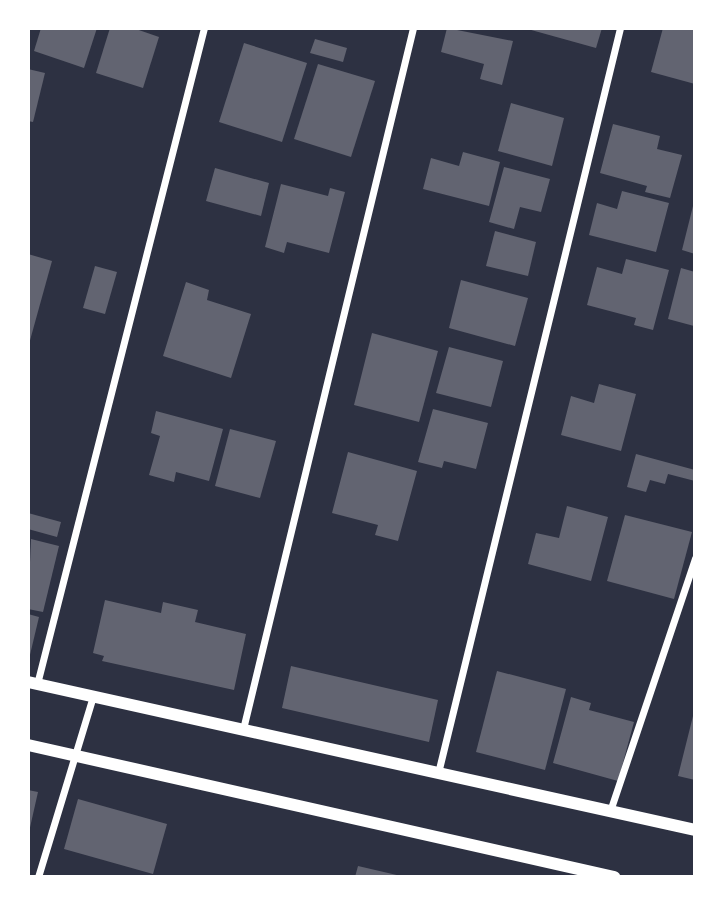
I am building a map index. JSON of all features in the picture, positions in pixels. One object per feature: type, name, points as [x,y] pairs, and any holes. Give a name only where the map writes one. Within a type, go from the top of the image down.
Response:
[{"type":"street","points":[[204,28],[33,683],[695,830]]},
{"type":"street","points":[[243,729],[413,28]]},
{"type":"street","points":[[438,773],[620,28]]},
{"type":"street","points":[[610,811],[695,558]]},
{"type":"street","points":[[38,877],[93,696]]},
{"type":"street","points":[[28,744],[614,877]]},
{"type":"building","points":[[41,28],[97,28],[84,68],[34,51]]},
{"type":"building","points":[[110,28],[133,28],[159,37],[143,88],[96,73]]},
{"type":"building","points":[[447,28],[513,41],[502,85],[480,79],[484,64],[441,52]]},
{"type":"building","points":[[524,28],[602,28],[596,48]]},
{"type":"building","points":[[663,28],[695,28],[695,84],[651,72]]},
{"type":"building","points":[[315,39],[347,48],[343,62],[310,53]]},
{"type":"building","points":[[244,43],[307,63],[282,142],[219,122]]},
{"type":"building","points":[[318,64],[375,81],[351,157],[294,139]]},
{"type":"building","points":[[28,69],[45,73],[33,122],[28,121]]},
{"type":"building","points":[[511,103],[564,118],[552,166],[498,151]]},
{"type":"building","points":[[613,124],[660,136],[657,149],[682,155],[670,198],[645,192],[647,186],[600,173]]},
{"type":"building","points":[[463,152],[500,162],[489,206],[423,189],[431,158],[459,166]]},
{"type":"building","points":[[504,167],[550,179],[541,212],[520,207],[514,229],[489,222]]},
{"type":"building","points":[[215,168],[269,183],[261,216],[206,201]]},
{"type":"building","points":[[281,184],[328,196],[330,188],[345,192],[329,253],[287,242],[284,253],[265,247]]},
{"type":"building","points":[[622,191],[669,203],[656,252],[589,235],[597,203],[617,209]]},
{"type":"building","points":[[695,203],[695,254],[682,250]]},
{"type":"building","points":[[495,231],[536,242],[528,276],[486,266]]},
{"type":"building","points":[[28,254],[52,261],[29,344],[28,344]]},
{"type":"building","points":[[626,259],[669,270],[653,330],[634,325],[636,318],[587,305],[597,267],[622,274]]},
{"type":"building","points":[[95,266],[117,272],[105,314],[83,308]]},
{"type":"building","points":[[681,268],[695,272],[694,326],[668,319]]},
{"type":"building","points":[[461,280],[528,298],[515,346],[449,328]]},
{"type":"building","points":[[186,282],[209,290],[207,300],[251,314],[231,378],[163,356]]},
{"type":"building","points":[[372,333],[438,351],[419,422],[354,405]]},
{"type":"building","points":[[449,347],[503,361],[491,407],[436,393]]},
{"type":"building","points":[[599,384],[636,394],[621,451],[561,435],[571,396],[594,403]]},
{"type":"building","points":[[433,409],[488,423],[476,469],[444,461],[442,468],[418,462]]},
{"type":"building","points":[[156,411],[223,429],[209,481],[176,472],[174,482],[149,475],[160,436],[151,433]]},
{"type":"building","points":[[230,429],[276,441],[260,498],[215,486]]},
{"type":"building","points":[[348,452],[417,471],[398,541],[375,535],[378,525],[332,513]]},
{"type":"building","points":[[636,454],[695,470],[695,481],[668,474],[665,484],[650,480],[646,492],[627,487]]},
{"type":"building","points":[[567,506],[608,517],[591,581],[528,564],[536,533],[559,538]]},
{"type":"building","points":[[28,513],[61,522],[57,537],[28,529]]},
{"type":"building","points":[[625,515],[692,532],[674,599],[607,581]]},
{"type":"building","points":[[31,539],[59,546],[43,612],[28,609]]},
{"type":"building","points":[[105,600],[161,613],[163,602],[198,610],[195,622],[246,634],[234,690],[102,661],[104,656],[93,653]]},
{"type":"building","points":[[28,614],[39,617],[29,659],[28,659]]},
{"type":"building","points":[[291,666],[438,700],[429,742],[282,708]]},
{"type":"building","points":[[497,671],[566,689],[545,770],[476,752]]},
{"type":"building","points":[[571,697],[591,703],[589,710],[634,722],[618,781],[553,763]]},
{"type":"building","points":[[695,712],[695,780],[678,776]]},
{"type":"building","points":[[28,790],[38,792],[29,832],[28,832]]},
{"type":"building","points":[[78,799],[167,824],[153,874],[64,849]]},
{"type":"building","points":[[358,866],[401,876],[401,877],[355,877]]}]
